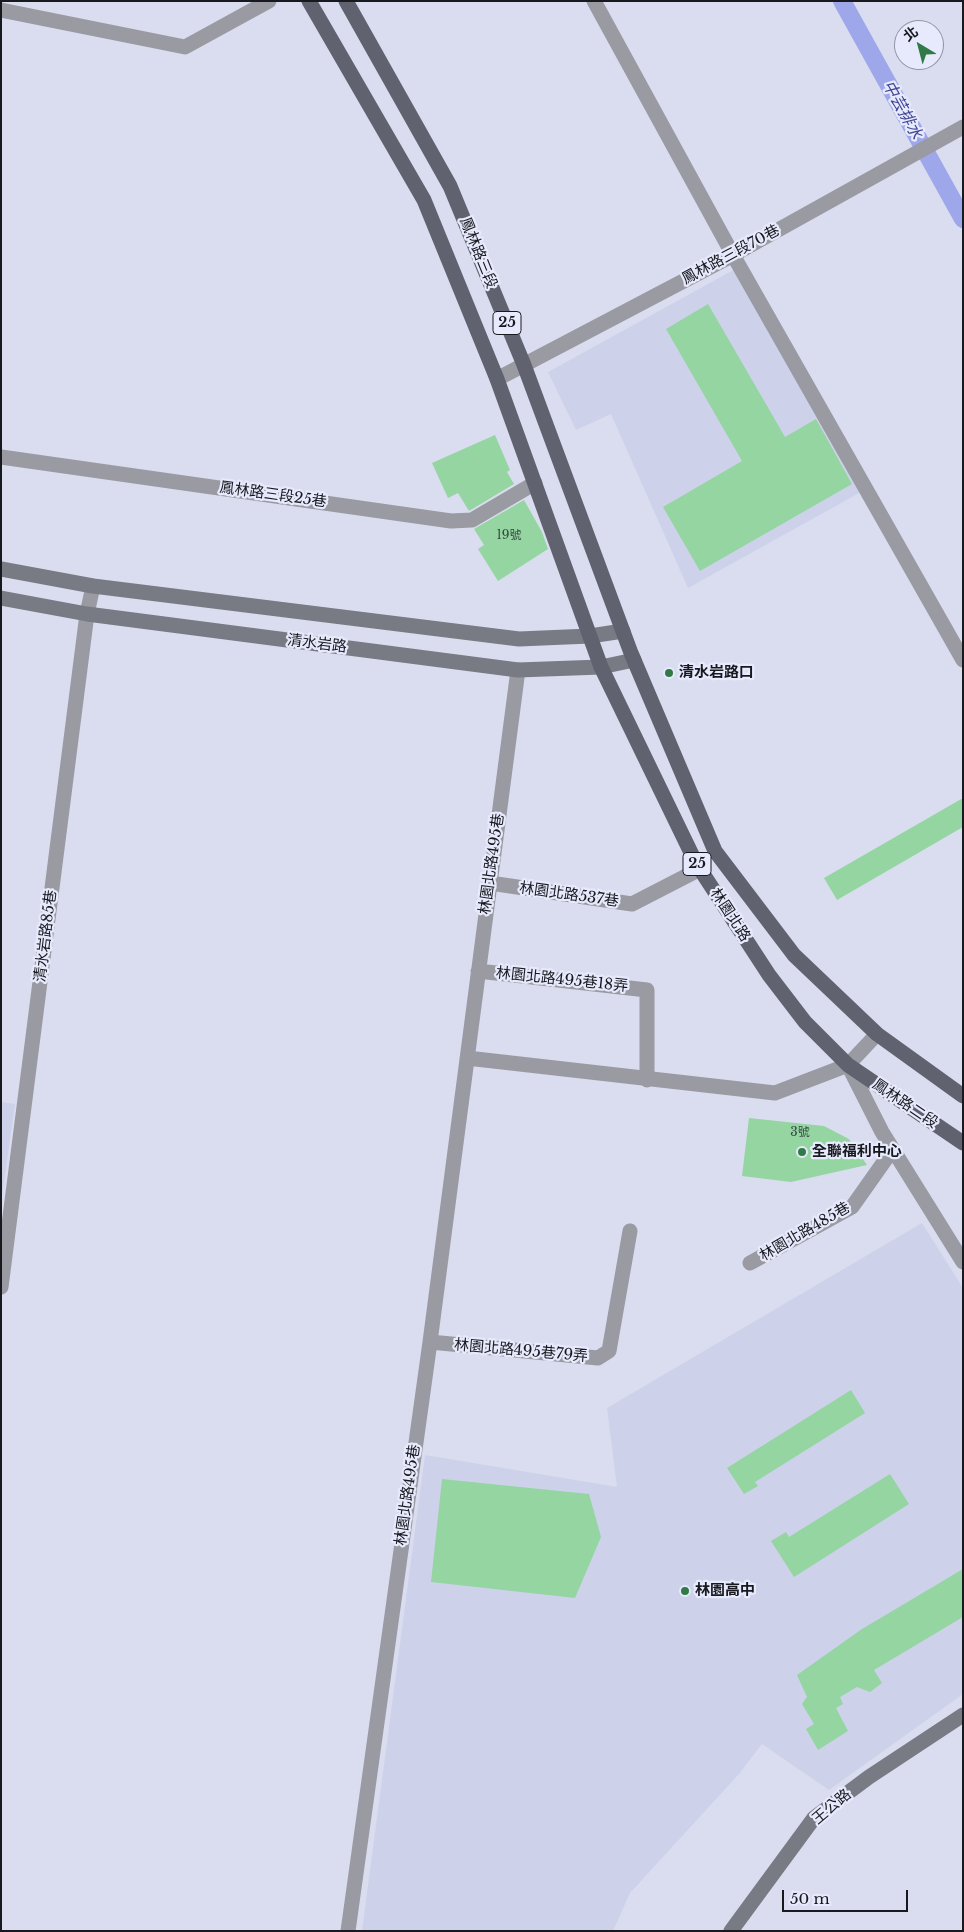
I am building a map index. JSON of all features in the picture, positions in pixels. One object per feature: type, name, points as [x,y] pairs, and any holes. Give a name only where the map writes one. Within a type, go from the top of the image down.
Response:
[{"type":"main road","name":"鳳林路三段","points":[[310,1],[424,200],[497,379],[590,636]]},
{"type":"main road","name":"鳳林路三段","points":[[346,1],[450,186],[524,366],[634,660]]},
{"type":"main road","name":"林園北路","points":[[590,636],[602,667],[700,869],[775,983],[805,1022],[848,1066]]},
{"type":"main road","name":"林園北路","points":[[634,660],[715,850],[794,955],[877,1034]]},
{"type":"main road","name":"25","points":[[877,1034],[963,1096]]},
{"type":"main road","name":"鳳林路二段","points":[[848,1066],[963,1143]]},
{"type":"street","points":[[1,10],[185,47],[270,1]]},
{"type":"street","points":[[594,1],[733,255],[963,660]]},
{"type":"street","name":"鳳林路三段70巷","points":[[497,379],[733,255],[963,127]]},
{"type":"street","name":"鳳林路三段25巷","points":[[1,457],[451,521],[472,520],[535,483]]},
{"type":"street","name":"清水岩路","points":[[1,569],[93,586],[519,639],[590,636],[623,631]]},
{"type":"street","name":"清水岩路85巷","points":[[1,1287],[87,614],[93,586]]},
{"type":"street","name":"清水岩路","points":[[1,598],[87,614],[518,670],[602,667],[634,660]]},
{"type":"street","name":"林園北路495巷","points":[[348,1931],[430,1342],[518,670]]},
{"type":"street","name":"林園北路537巷","points":[[490,883],[632,904],[700,869]]},
{"type":"street","name":"林園北路495巷18弄","points":[[478,971],[647,990],[647,1080]]},
{"type":"street","points":[[467,1058],[775,1094],[848,1066],[877,1034]]},
{"type":"street","name":"林園北路","points":[[848,1066],[893,1148],[963,1262]]},
{"type":"street","name":"林園北路485巷","points":[[750,1263],[852,1207],[893,1148]]},
{"type":"street","name":"林園北路495巷79弄","points":[[430,1342],[598,1358],[609,1351],[630,1231]]},
{"type":"street","name":"王公路","points":[[731,1931],[814,1818],[869,1777],[963,1715]]},
{"type":"shaded area","points":[[737,268],[861,492],[688,588],[611,414],[576,430],[548,372]]},
{"type":"shaded area","points":[[1,1102],[15,1104],[1,1203]]},
{"type":"shaded area","name":"林園高中","points":[[922,1223],[963,1288],[963,1694],[829,1790],[762,1744],[739,1774],[630,1893],[613,1931],[362,1931],[425,1455],[617,1487],[607,1408]]},
{"type":"building","points":[[708,304],[785,437],[816,419],[852,484],[700,571],[663,507],[742,461],[666,329]]},
{"type":"building","points":[[495,435],[510,470],[507,472],[514,484],[469,511],[458,493],[448,498],[432,463]]},
{"type":"building","points":[[524,500],[542,532],[548,549],[498,581],[478,549],[484,545],[474,529]]},
{"type":"building","points":[[963,798],[963,827],[837,900],[824,878]]},
{"type":"building","name":"全聯福利中心","points":[[749,1118],[824,1126],[849,1139],[867,1165],[791,1182],[742,1176]]},
{"type":"building","points":[[851,1390],[865,1413],[755,1482],[758,1486],[744,1494],[727,1468]]},
{"type":"building","points":[[890,1474],[909,1504],[794,1577],[771,1541],[786,1532],[789,1537]]},
{"type":"building","points":[[442,1479],[589,1494],[601,1537],[575,1598],[431,1582]]},
{"type":"building","points":[[963,1569],[963,1617],[874,1670],[882,1683],[870,1692],[857,1687],[840,1697],[843,1704],[836,1708],[848,1731],[818,1750],[806,1729],[814,1724],[802,1704],[807,1697],[797,1675],[862,1629]]},
{"type":"waterway","name":"中芸排水","points":[[842,1],[963,219]]},
{"type":"place","name":"清水岩路口","points":[[669,673]]},
{"type":"place","name":"全聯福利中心","points":[[802,1152]]},
{"type":"place","name":"林園高中","points":[[685,1591]]}]
